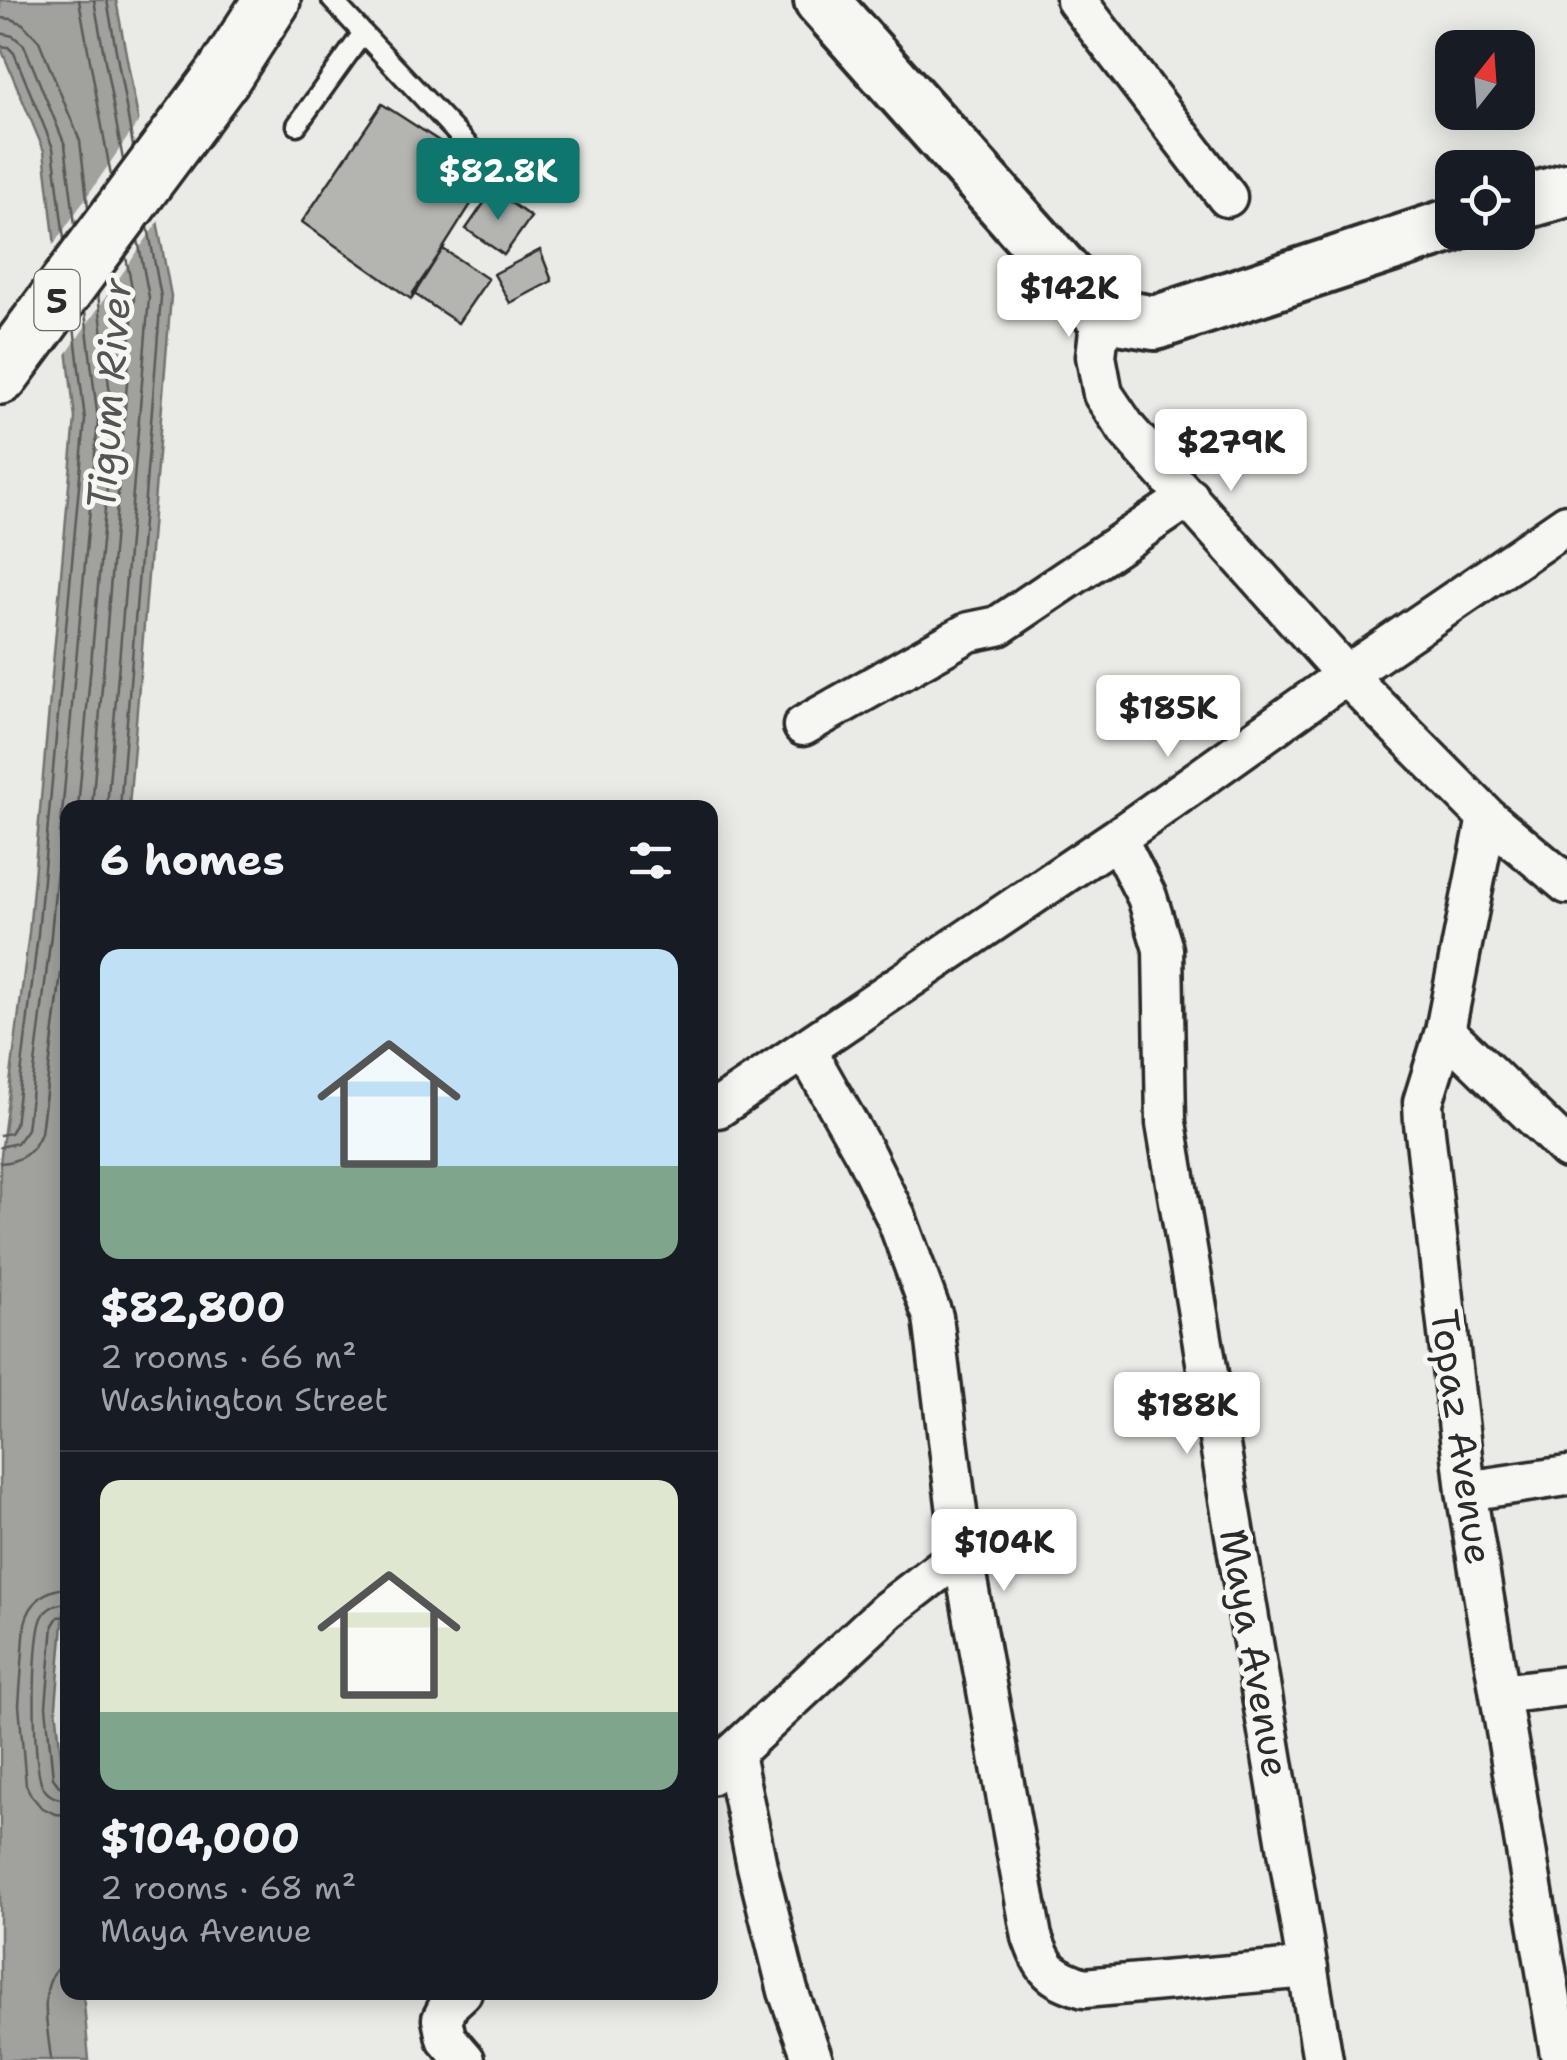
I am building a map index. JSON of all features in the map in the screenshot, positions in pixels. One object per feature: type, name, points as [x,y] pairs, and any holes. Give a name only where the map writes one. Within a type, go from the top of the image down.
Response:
[{"type":"main road","name":"5","points":[[0,376],[223,76],[272,0]]},
{"type":"main road","points":[[839,7],[1101,314],[1155,323],[1435,231]]},
{"type":"main road","points":[[1535,199],[1567,190]]},
{"type":"street","points":[[1076,0],[1228,198]]},
{"type":"street","points":[[1101,314],[1096,356],[1103,394],[1128,431],[1346,675],[1488,817],[1567,884]]},
{"type":"street","points":[[804,726],[969,632],[998,626],[1189,497]]},
{"type":"street","points":[[718,1108],[1117,838],[1567,524]]},
{"type":"street","name":"Topaz Avenue","points":[[1488,817],[1445,1031],[1428,1082],[1424,1122],[1466,1491],[1561,2060]]},
{"type":"street","name":"Maya Avenue","points":[[1117,838],[1147,897],[1163,949],[1166,1123],[1323,2060]]},
{"type":"street","points":[[1445,1031],[1567,1149]]},
{"type":"street","points":[[806,1050],[866,1154],[896,1216],[933,1317],[962,1553],[1032,1937],[1040,1959],[1058,1979],[1084,1988],[1308,1968]]},
{"type":"street","points":[[1466,1491],[1567,1476]]},
{"type":"street","points":[[813,2060],[788,1992],[757,1866],[722,1764],[888,1610],[962,1553]]},
{"type":"street","points":[[1500,1694],[1567,1686]]},
{"type":"street","points":[[454,2000],[442,2019],[446,2038],[465,2060]]},
{"type":"lane","points":[[332,0],[478,156]]},
{"type":"lane","points":[[296,126],[363,33]]},
{"type":"water","name":"Tigum River","points":[[0,0],[116,0],[171,296],[130,800],[60,800],[60,1659],[56,1706],[60,1747],[60,2000],[84,2000],[89,2060],[0,2060],[0,1163],[29,933],[75,418],[44,151],[0,46]]},
{"type":"pier","points":[[143,115],[162,216],[63,359],[50,250]]},
{"type":"building","points":[[382,104],[490,174],[411,299],[302,222]]},
{"type":"building","points":[[493,190],[531,217],[504,255],[466,229]]},
{"type":"building","points":[[443,249],[488,279],[458,323],[413,293]]},
{"type":"building","points":[[540,250],[552,281],[510,303],[494,274]]}]
